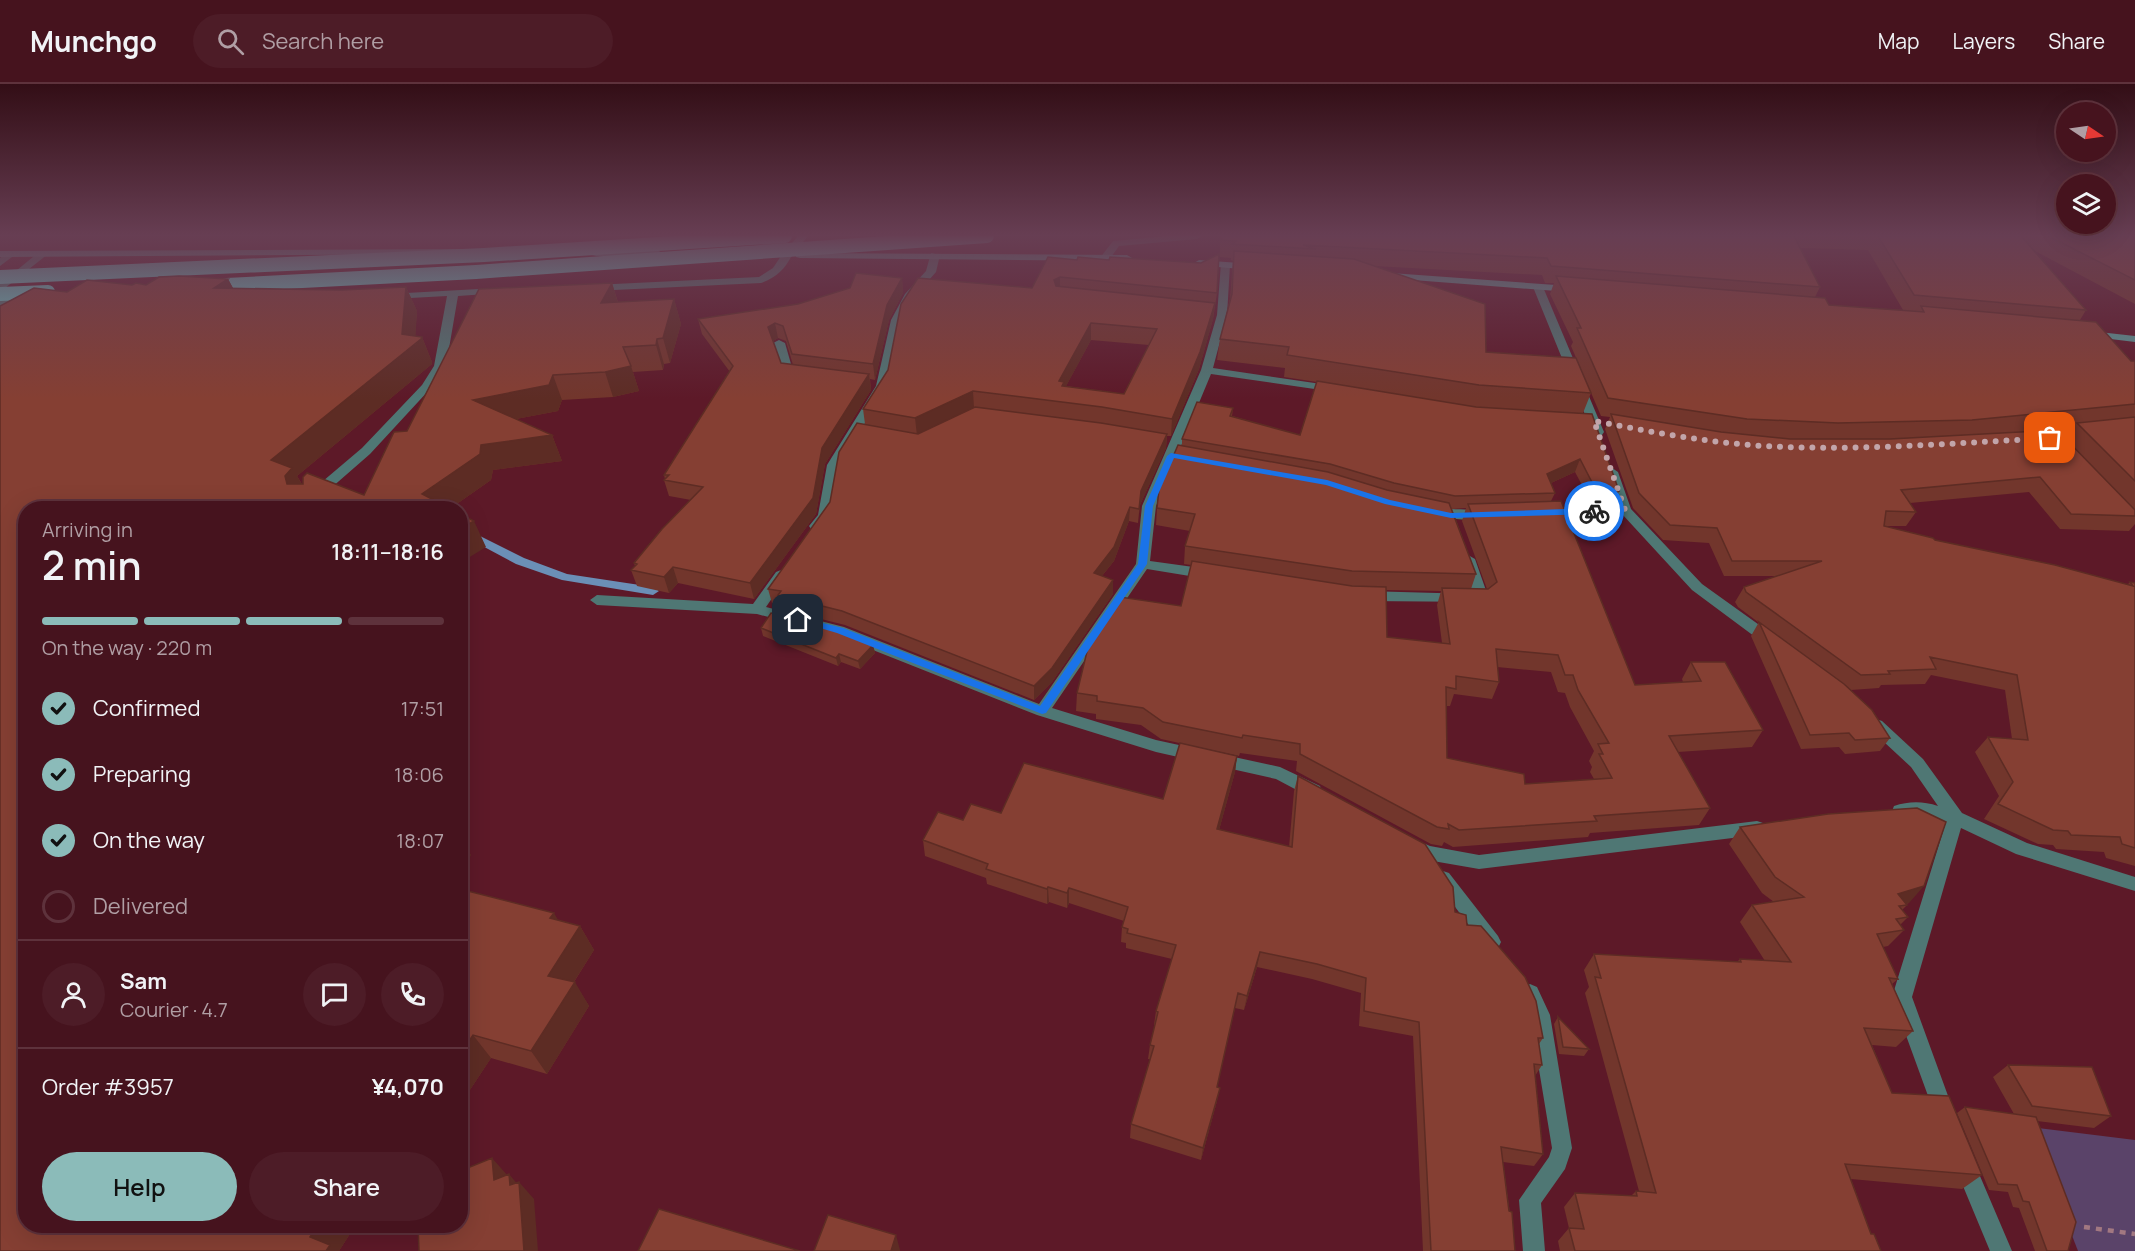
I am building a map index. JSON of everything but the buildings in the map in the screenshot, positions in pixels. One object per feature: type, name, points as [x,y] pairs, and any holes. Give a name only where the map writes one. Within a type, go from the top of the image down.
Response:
[{"type":"highway","points":[[0,294],[58,297]]},
{"type":"main road","points":[[2074,333],[2135,339]]},
{"type":"main road","points":[[2095,335],[2107,348]]},
{"type":"street","points":[[811,534],[824,515],[833,465],[859,431],[876,386],[896,320],[914,290]]},
{"type":"street","points":[[1042,711],[1143,564],[1149,506],[1207,370],[1220,290]]},
{"type":"street","points":[[1539,290],[1594,421],[1625,510],[1697,587],[1784,650]]},
{"type":"street","points":[[376,296],[509,291]]},
{"type":"street","points":[[308,501],[395,423],[422,392],[440,366],[453,293]]},
{"type":"street","points":[[203,296],[227,296]]},
{"type":"street","points":[[0,302],[58,297]]},
{"type":"street","points":[[0,311],[58,297]]},
{"type":"street","points":[[779,343],[788,374],[812,377]]},
{"type":"street","points":[[1207,370],[1343,391]]},
{"type":"street","points":[[1420,509],[1453,520],[1497,514]]},
{"type":"street","points":[[1532,513],[1625,510]]},
{"type":"street","points":[[1348,596],[1482,599],[1463,546]]},
{"type":"street","points":[[757,609],[790,562]]},
{"type":"street","points":[[1143,564],[1223,577]]},
{"type":"street","points":[[597,600],[757,609],[839,630],[1042,711],[1156,746],[1280,773],[1333,802]]},
{"type":"street","points":[[1866,716],[1917,764],[1956,818]]},
{"type":"street","points":[[1888,813],[1923,808],[1956,818],[2022,849],[2135,884]]},
{"type":"street","points":[[1956,818],[1902,997],[1931,1082],[2001,1251]]},
{"type":"street","points":[[1395,836],[1427,853],[1479,862],[1771,827]]},
{"type":"street","points":[[1427,853],[1455,897],[1505,958]]},
{"type":"street","points":[[1519,975],[1526,984],[1540,1015],[1562,1148],[1558,1162],[1530,1200],[1534,1251]]},
{"type":"path","points":[[2084,1227],[2135,1234]]},
{"type":"shaded area","points":[[2030,1127],[2135,1140],[2135,1251],[2078,1251]]},
{"type":"waterway","points":[[468,533],[520,561],[566,577],[653,591]]},
{"type":"way so far","points":[[1594,511],[1625,510],[1594,421],[1687,438],[1783,447],[1892,447],[2050,438]]},
{"type":"route","points":[[798,620],[839,630],[1042,711],[1143,564],[1149,506],[1171,456],[1327,483],[1388,502],[1451,515],[1594,511]]}]
